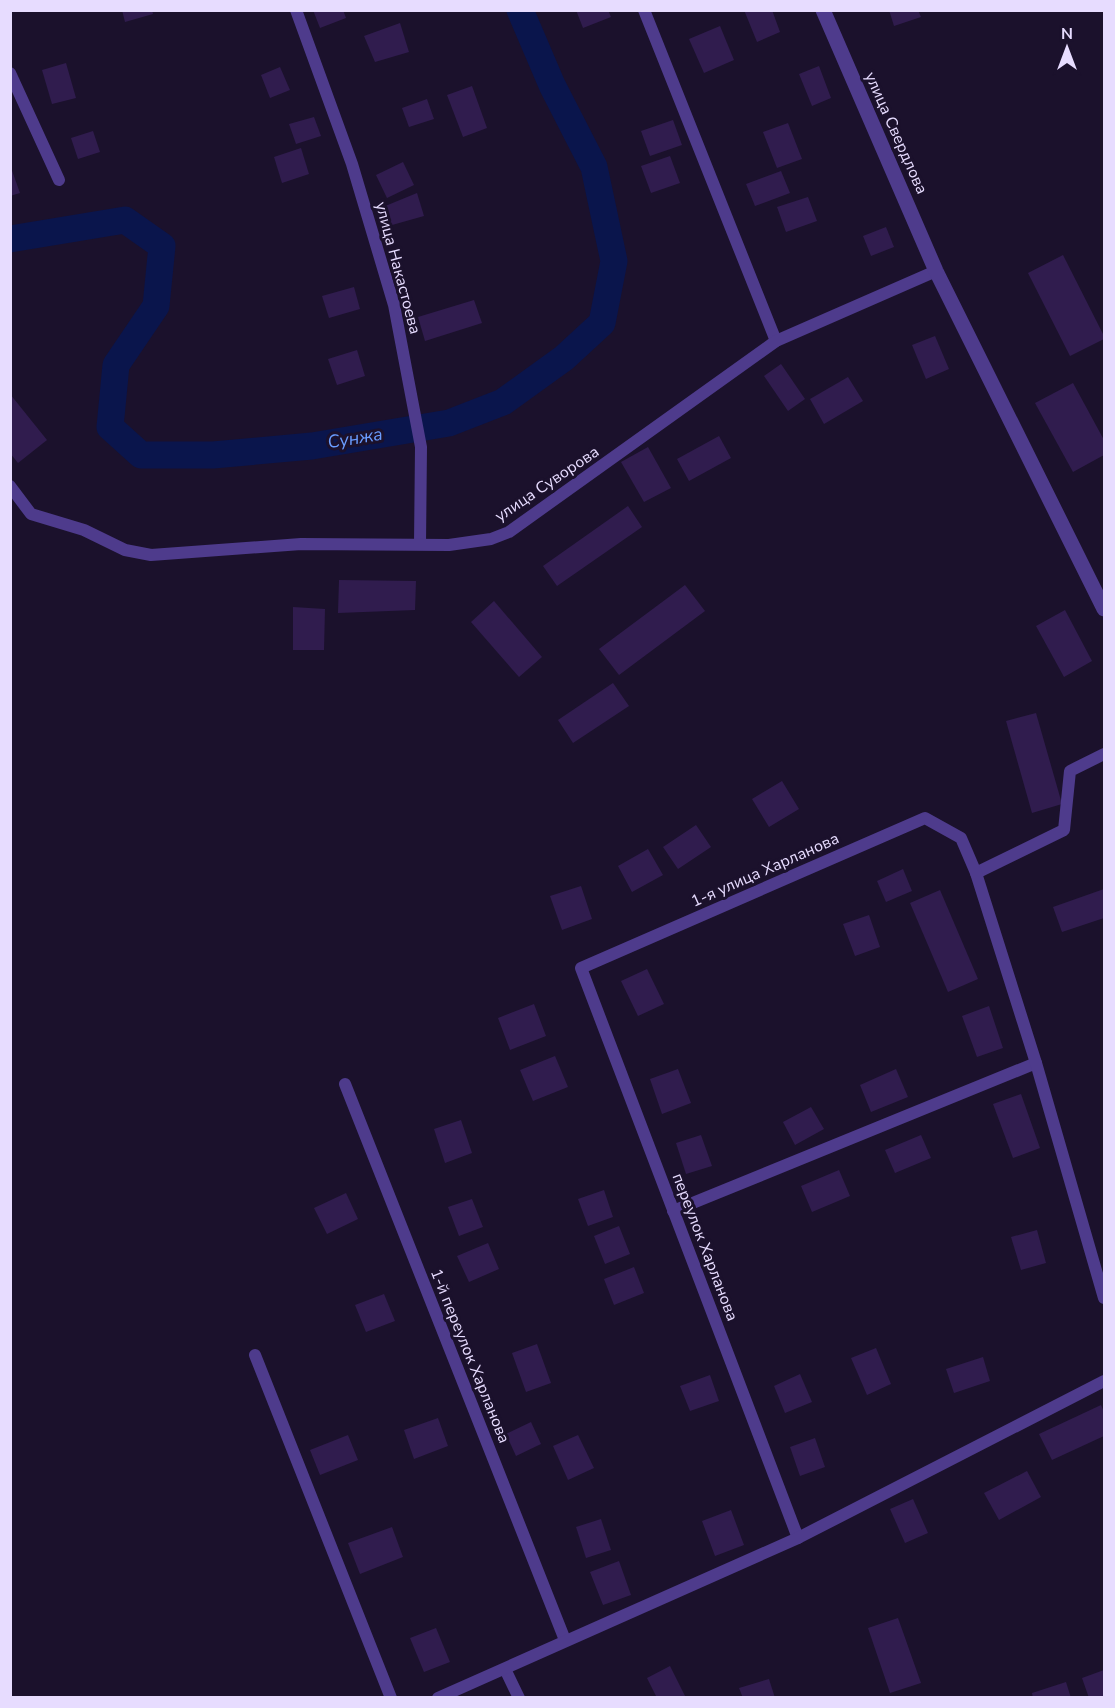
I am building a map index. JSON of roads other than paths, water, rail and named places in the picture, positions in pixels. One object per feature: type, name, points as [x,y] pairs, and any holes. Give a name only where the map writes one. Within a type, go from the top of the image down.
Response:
[{"type":"street","name":"улица Накастоева","points":[[296,10],[359,185],[394,305],[421,447],[420,544]]},
{"type":"street","points":[[644,10],[776,341]]},
{"type":"street","name":"улица Свердлова","points":[[823,10],[936,271],[1104,609]]},
{"type":"street","points":[[10,73],[59,180]]},
{"type":"street","name":"улица Суворова","points":[[10,486],[31,514],[84,530],[125,550],[151,555],[301,544],[449,545],[491,539],[509,532],[776,341],[936,271]]},
{"type":"street","points":[[1104,754],[1070,771],[1064,830],[976,873],[1036,1063],[1104,1298]]},
{"type":"street","name":"1-я улица Харланова","points":[[581,968],[925,818],[961,838],[976,873]]},
{"type":"street","name":"переулок Харланова","points":[[581,968],[798,1538]]},
{"type":"street","points":[[674,1211],[1036,1063]]},
{"type":"street","name":"1-й переулок Харланова","points":[[345,1084],[566,1640]]},
{"type":"street","points":[[255,1354],[391,1698]]},
{"type":"street","points":[[438,1698],[798,1538],[1104,1381]]},
{"type":"street","points":[[505,1669],[519,1698]]},
{"type":"waterway","name":"Сунжа","points":[[10,239],[125,220],[162,246],[156,306],[116,365],[110,427],[141,455],[213,455],[312,446],[449,423],[503,402],[564,358],[602,323],[614,261],[594,167],[552,85],[520,10]]}]
